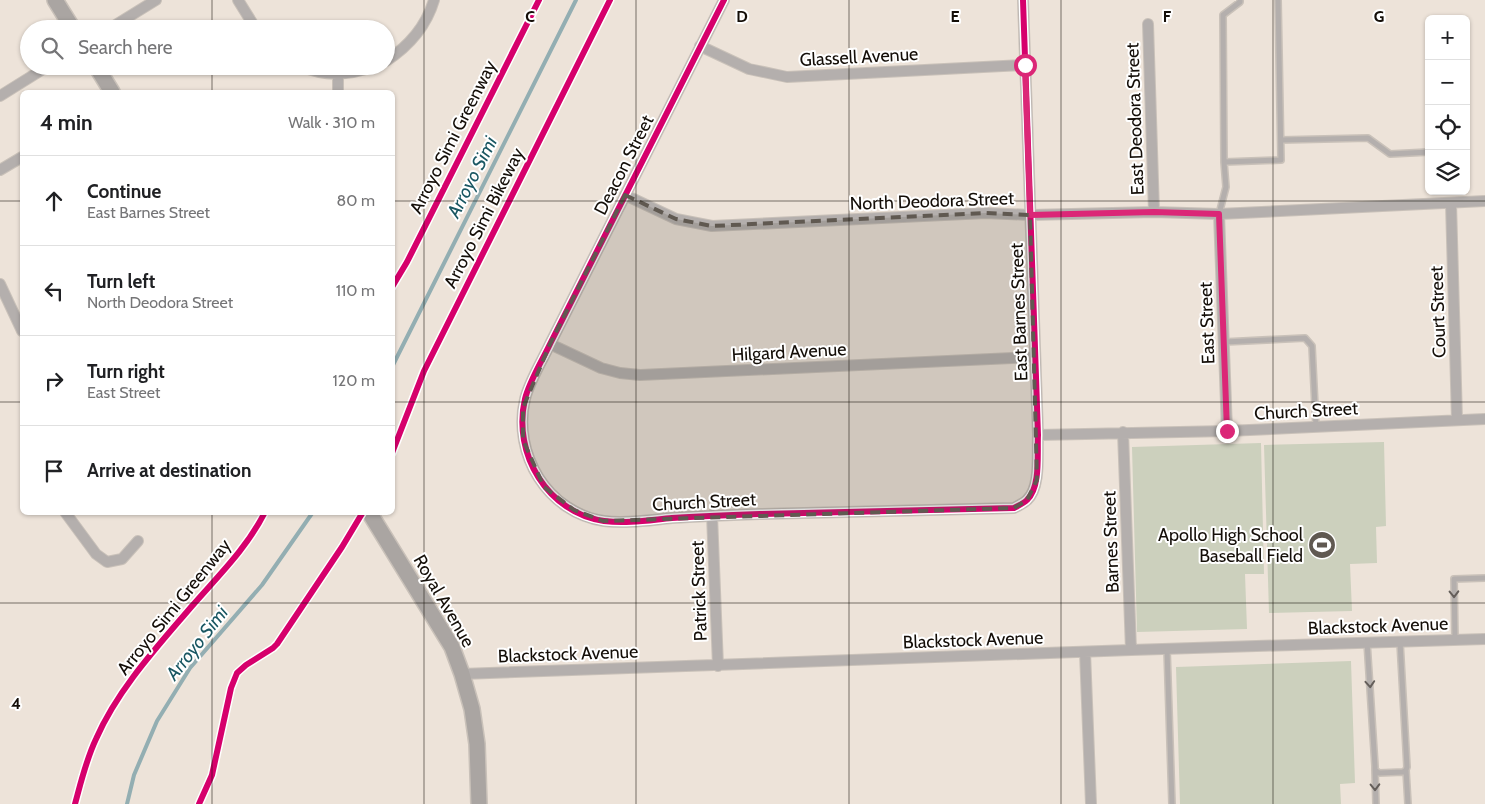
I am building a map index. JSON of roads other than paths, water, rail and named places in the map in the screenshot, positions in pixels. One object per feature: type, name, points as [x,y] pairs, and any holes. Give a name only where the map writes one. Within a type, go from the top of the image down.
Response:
[{"type":"main road","points":[[55,0],[67,20]]},
{"type":"main road","points":[[102,75],[111,90]]},
{"type":"main road","name":"Royal Avenue","points":[[371,515],[452,647],[472,709],[477,744],[479,804]]},
{"type":"street","points":[[124,20],[156,0]]},
{"type":"street","points":[[238,0],[250,20]]},
{"type":"street","points":[[395,55],[402,51],[418,34],[431,10],[434,0]]},
{"type":"street","name":"Deacon Street","points":[[550,344],[724,0]]},
{"type":"street","name":"East Barnes Street","points":[[1023,0],[1038,435],[1035,488],[1027,500]]},
{"type":"street","name":"East Deodora Street","points":[[1148,24],[1154,212]]},
{"type":"street","name":"Glassell Avenue","points":[[700,46],[749,69],[787,77],[1025,65]]},
{"type":"street","points":[[0,96],[34,75]]},
{"type":"street","points":[[338,75],[338,90]]},
{"type":"street","points":[[0,170],[20,158]]},
{"type":"street","name":"North Deodora Street","points":[[625,196],[676,219],[712,226],[986,213],[1030,215],[1154,212],[1219,214],[1485,201]]},
{"type":"street","name":"Court Street","points":[[1451,203],[1457,420]]},
{"type":"street","name":"East Street","points":[[1219,214],[1227,431]]},
{"type":"street","points":[[0,284],[20,326]]},
{"type":"street","name":"Hilgard Avenue","points":[[550,344],[601,368],[620,373],[640,375],[1036,357]]},
{"type":"street","name":"Church Street","points":[[550,344],[526,397],[522,422],[524,440],[528,458],[544,487],[560,501],[588,517],[603,521],[622,522],[712,515],[1014,508],[1027,500]]},
{"type":"street","name":"Church Street","points":[[1038,435],[1227,431],[1485,419]]},
{"type":"street","name":"Barnes Street","points":[[1123,432],[1132,650]]},
{"type":"street","points":[[67,515],[96,554],[107,562],[122,559],[138,541]]},
{"type":"street","name":"Patrick Street","points":[[712,515],[718,666]]},
{"type":"street","name":"Blackstock Avenue","points":[[462,674],[1167,648],[1485,639]]},
{"type":"street","points":[[1085,652],[1090,804]]},
{"type":"lane","points":[[1224,162],[1281,160],[1278,0]]},
{"type":"lane","points":[[1219,214],[1226,187],[1224,162],[1223,15],[1240,1]]},
{"type":"lane","points":[[1280,140],[1368,138],[1390,154],[1425,152]]},
{"type":"lane","points":[[1224,342],[1305,338],[1312,346],[1316,427]]},
{"type":"lane","points":[[1455,640],[1454,579],[1485,578]]},
{"type":"lane","points":[[1366,642],[1373,726],[1376,804]]},
{"type":"lane","points":[[1400,642],[1408,804]]},
{"type":"lane","points":[[1167,648],[1172,804]]},
{"type":"lane","points":[[1375,770],[1379,773],[1403,772],[1406,770]]},
{"type":"waterway","name":"Arroyo Simi","points":[[395,361],[576,0]]},
{"type":"waterway","name":"Arroyo Simi","points":[[127,804],[134,775],[157,721],[190,668],[262,585],[311,515]]},
{"type":"place","name":"Apollo High School Baseball Field","points":[[1322,545]]}]
